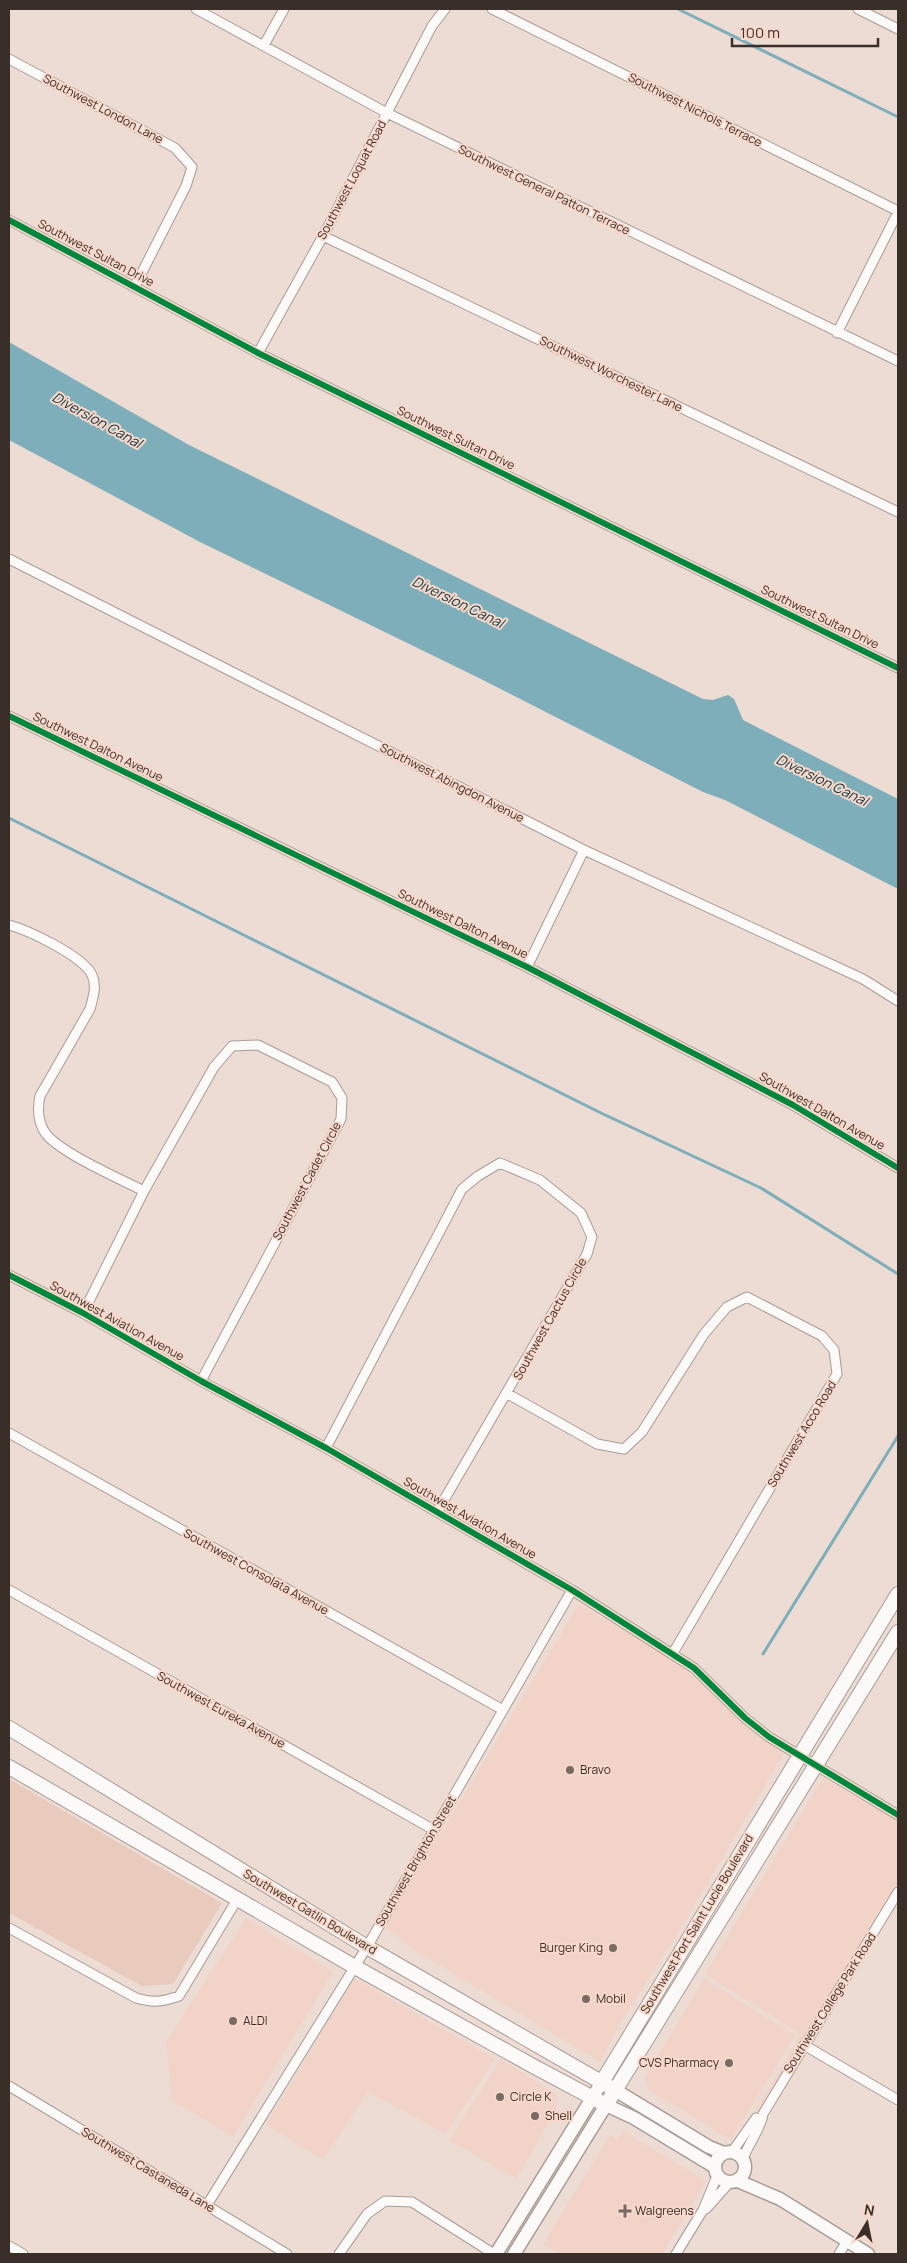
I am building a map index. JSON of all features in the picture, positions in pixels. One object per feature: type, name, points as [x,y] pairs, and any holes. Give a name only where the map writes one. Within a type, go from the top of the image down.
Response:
[{"type":"main road","name":"Southwest Port Saint Lucie Boulevard","points":[[602,2082],[898,1594]]},
{"type":"main road","name":"Southwest Port Saint Lucie Boulevard","points":[[606,2105],[898,1632]]},
{"type":"main road","name":"Southwest Gatlin Boulevard","points":[[9,1728],[367,1947],[615,2090]]},
{"type":"main road","name":"Southwest Gatlin Boulevard","points":[[9,1766],[355,1967],[606,2105]]},
{"type":"street","name":"Southwest General Patton Terrace","points":[[196,9],[387,114],[898,361]]},
{"type":"street","points":[[264,45],[284,9]]},
{"type":"street","name":"Southwest Loquat Road","points":[[258,353],[323,236],[432,26],[445,9]]},
{"type":"street","name":"Southwest Nichols Terrace","points":[[492,9],[898,212]]},
{"type":"street","points":[[863,10],[898,29]]},
{"type":"street","name":"Southwest London Lane","points":[[9,59],[175,148],[192,167],[186,186],[135,286]]},
{"type":"street","points":[[837,333],[898,212]]},
{"type":"street","name":"Southwest Sultan Drive","points":[[9,220],[258,353],[898,668]]},
{"type":"street","name":"Southwest Worchester Lane","points":[[323,236],[898,512]]},
{"type":"street","name":"Southwest Abingdon Avenue","points":[[9,559],[584,850],[863,980],[898,1001]]},
{"type":"street","name":"Southwest Dalton Avenue","points":[[9,716],[527,967],[793,1105],[898,1168]]},
{"type":"street","points":[[527,967],[584,850]]},
{"type":"street","points":[[9,925],[22,929],[82,963],[92,975],[94,983],[90,1009],[40,1096],[38,1112],[42,1127],[54,1141],[68,1151],[144,1191]]},
{"type":"street","name":"Southwest Cadet Circle","points":[[84,1313],[144,1191],[214,1067],[232,1046],[258,1045],[332,1082],[342,1098],[341,1120],[201,1381]]},
{"type":"street","name":"Southwest Cactus Circle","points":[[326,1448],[462,1189],[478,1176],[500,1163],[540,1180],[581,1213],[592,1236],[586,1254],[508,1394],[437,1512]]},
{"type":"street","name":"Southwest Aviation Avenue","points":[[9,1275],[84,1313],[201,1381],[326,1448],[572,1590],[673,1652],[694,1668],[745,1718],[798,1756],[898,1815]]},
{"type":"street","name":"Southwest Acco Road","points":[[508,1394],[597,1444],[624,1448],[642,1432],[704,1334],[727,1307],[747,1298],[822,1336],[834,1350],[837,1374],[673,1652]]},
{"type":"street","name":"Southwest Consolata Avenue","points":[[9,1433],[503,1710]]},
{"type":"street","name":"Southwest Eureka Avenue","points":[[9,1590],[434,1830]]},
{"type":"street","name":"Southwest Brighton Street","points":[[208,2206],[367,1947],[572,1590]]},
{"type":"street","name":"Southwest College Park Road","points":[[728,2153],[757,2117],[762,2114],[898,1892]]},
{"type":"street","points":[[9,1928],[136,1998],[152,2003],[163,2002],[179,1996],[238,1898]]},
{"type":"street","points":[[804,2045],[898,2100]]},
{"type":"street","name":"Southwest Port Saint Lucie Boulevard","points":[[495,2254],[602,2082]]},
{"type":"street","name":"Southwest Castaneda Lane","points":[[9,2086],[287,2254]]},
{"type":"street","points":[[615,2090],[709,2147],[728,2153],[744,2164],[780,2199],[868,2254]]},
{"type":"street","points":[[606,2105],[634,2118],[733,2182],[780,2199]]},
{"type":"street","name":"Southwest Port Saint Lucie Boulevard","points":[[514,2254],[606,2105]]},
{"type":"street","name":"Southwest College Park Road","points":[[744,2164],[747,2146],[762,2120],[762,2114]]},
{"type":"street","points":[[676,2254],[703,2210],[716,2172],[718,2159],[728,2153]]},
{"type":"street","points":[[703,2210],[744,2173],[744,2164]]},
{"type":"street","points":[[339,2254],[367,2214],[385,2201],[412,2202],[495,2254]]},
{"type":"street","points":[[839,2254],[847,2241]]},
{"type":"street","points":[[9,2246],[22,2254]]},
{"type":"shaded area","points":[[579,1604],[663,1653],[702,1683],[742,1723],[784,1753],[686,1920],[619,2025],[600,2062],[409,1947],[385,1926]]},
{"type":"shaded area","points":[[823,1778],[898,1821],[898,1883],[760,2108],[753,2114],[799,2038],[799,2033],[705,1974]]},
{"type":"shaded area","points":[[9,1779],[222,1903],[173,1984],[142,1986],[9,1913]]},
{"type":"shaded area","points":[[246,1918],[333,1972],[233,2137],[172,2100],[166,2042]]},
{"type":"shaded area","points":[[354,1978],[495,2059],[446,2134],[368,2092],[323,2160],[266,2125]]},
{"type":"shaded area","points":[[704,1979],[795,2035],[731,2140],[649,2090],[645,2077]]},
{"type":"shaded area","points":[[501,2059],[556,2094],[557,2109],[516,2179],[449,2140]]},
{"type":"shaded area","points":[[623,2131],[706,2181],[662,2254],[560,2254],[543,2244],[610,2135],[617,2139]]},
{"type":"water","name":"Diversion Canal","points":[[9,342],[189,445],[703,699],[713,700],[728,695],[734,699],[743,720],[898,799],[898,889],[725,800],[703,792],[477,677],[200,542],[9,440]]},
{"type":"waterway","points":[[678,9],[898,117]]},
{"type":"waterway","points":[[9,818],[601,1113],[761,1188],[898,1274]]},
{"type":"waterway","points":[[763,1654],[898,1436]]},
{"type":"cycle path","points":[[9,220],[258,353],[898,668]]},
{"type":"cycle path","points":[[9,716],[527,967],[793,1105],[898,1168]]},
{"type":"cycle path","points":[[9,1275],[83,1313],[201,1381],[326,1448],[572,1590],[694,1668],[745,1718],[769,1737],[898,1815]]},
{"type":"place","name":"Bravo","points":[[570,1770]]},
{"type":"place","name":"Burger King","points":[[613,1948]]},
{"type":"place","name":"Mobil","points":[[586,1999]]},
{"type":"place","name":"ALDI","points":[[233,2021]]},
{"type":"place","name":"CVS Pharmacy","points":[[729,2063]]},
{"type":"place","name":"Circle K","points":[[500,2097]]},
{"type":"place","name":"Shell","points":[[535,2116]]},
{"type":"place","name":"Walgreens","points":[[625,2211]]}]
